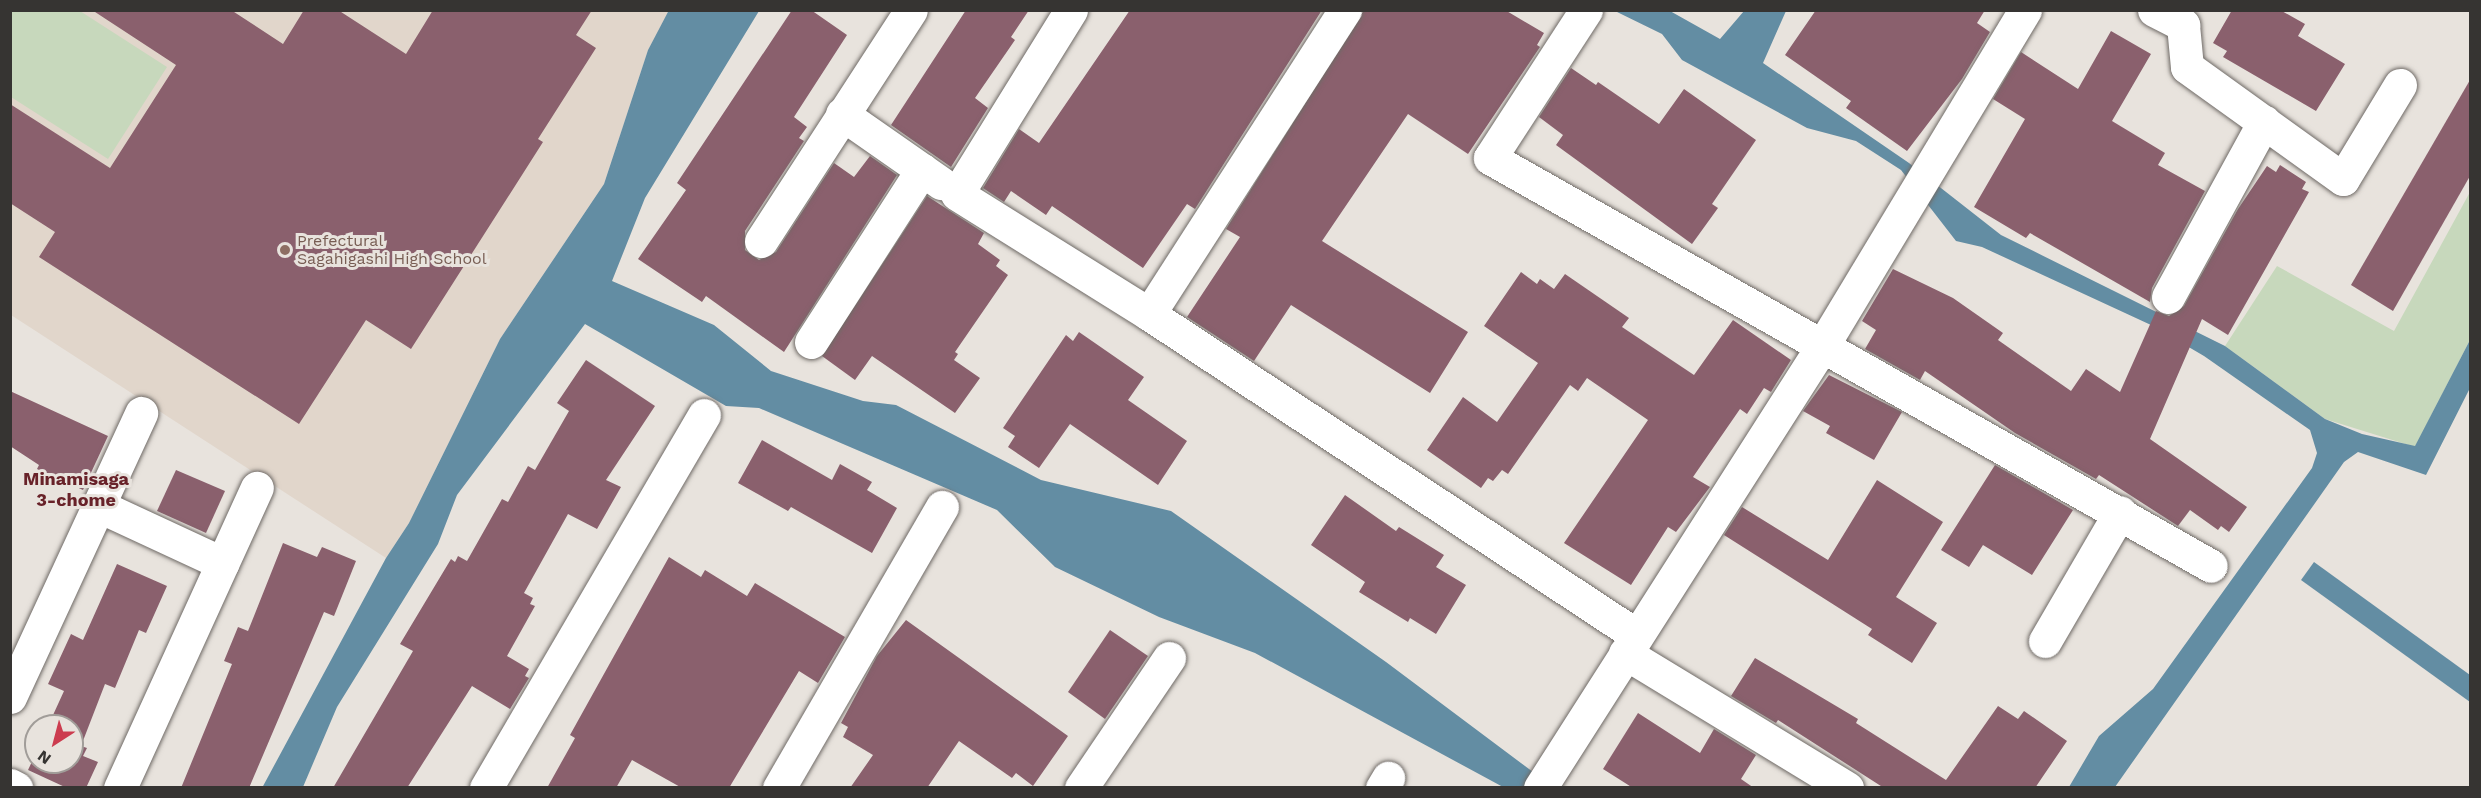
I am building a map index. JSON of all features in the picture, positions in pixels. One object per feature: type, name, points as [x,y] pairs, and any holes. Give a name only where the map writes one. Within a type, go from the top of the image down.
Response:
[{"type":"street","points":[[761,241],[911,10]]},
{"type":"street","points":[[957,194],[1071,10]]},
{"type":"street","points":[[1149,314],[1345,10]]},
{"type":"street","points":[[1544,781],[1823,345],[2025,10]]},
{"type":"street","points":[[2154,10],[2182,26],[2187,67],[2343,179],[2400,85]]},
{"type":"street","points":[[1584,13],[1490,158],[2120,512],[2211,566]]},
{"type":"street","points":[[842,114],[957,194],[1149,314],[1631,644],[1847,788]]},
{"type":"street","points":[[2168,297],[2264,122]]},
{"type":"street","points":[[811,342],[922,170]]},
{"type":"street","points":[[10,697],[141,413]]},
{"type":"street","points":[[486,788],[704,415]]},
{"type":"street","points":[[120,788],[257,488]]},
{"type":"street","points":[[99,506],[222,563]]},
{"type":"street","points":[[779,788],[942,507]]},
{"type":"street","points":[[2045,641],[2120,512]]},
{"type":"street","points":[[1081,788],[1169,658]]},
{"type":"street","points":[[10,785],[16,788]]},
{"type":"shaded area","name":"Prefectural Sagahigashi High School","points":[[10,11],[669,11],[648,50],[604,184],[500,339],[409,523],[386,558],[11,315]]},
{"type":"green space","points":[[10,11],[80,11],[167,67],[108,159],[11,97]]},
{"type":"green space","points":[[2470,192],[2470,340],[2415,447],[2325,419],[2225,346],[2277,266],[2394,331]]},
{"type":"water","points":[[669,10],[759,11],[645,198],[612,281],[714,325],[771,371],[863,401],[896,405],[1041,480],[1171,511],[1386,662],[1553,787],[1503,787],[1255,653],[1159,617],[1055,567],[997,510],[759,408],[726,406],[585,324],[457,495],[438,544],[337,707],[303,787],[262,788],[386,558],[409,523],[500,339],[604,184],[648,50]]},
{"type":"water","points":[[1615,11],[1670,11],[1720,39],[1744,11],[1786,11],[1763,63],[1909,163],[2001,235],[2225,346],[2325,419],[2362,434],[2415,446],[2470,340],[2470,388],[2426,475],[2358,452],[2344,462],[2115,787],[2069,787],[2099,736],[2153,689],[2312,468],[2317,453],[2310,430],[2204,356],[2151,325],[1982,247],[1956,241],[1901,170],[1856,141],[1807,128],[1682,60],[1662,34]]},
{"type":"water","points":[[2314,562],[2470,675],[2470,702],[2301,580]]},
{"type":"building","points":[[92,10],[231,10],[283,44],[304,10],[338,10],[406,54],[433,10],[592,10],[576,35],[596,48],[538,139],[543,142],[411,349],[366,320],[299,424],[39,257],[55,232],[10,203],[10,104],[110,168],[176,65]]},
{"type":"building","points":[[792,10],[811,10],[847,35],[794,117],[807,127],[799,138],[804,141],[745,231],[745,250],[759,260],[776,252],[834,163],[854,177],[870,156],[897,175],[784,352],[706,296],[702,302],[638,259],[686,190],[677,183]]},
{"type":"building","points":[[966,10],[1029,10],[1011,37],[1015,40],[975,98],[988,108],[951,167],[891,125]]},
{"type":"building","points":[[1130,10],[1322,10],[1195,209],[1187,204],[1143,268],[1052,206],[1046,215],[1011,191],[1004,202],[983,188],[1019,129],[1039,143]]},
{"type":"building","points":[[1364,10],[1505,10],[1544,33],[1537,45],[1540,47],[1468,154],[1408,114],[1322,241],[1468,332],[1430,393],[1291,305],[1254,361],[1187,317],[1240,237],[1226,229]]},
{"type":"building","points":[[1816,10],[1985,10],[1977,23],[1990,32],[1962,79],[1907,151],[1846,108],[1851,101],[1785,55]]},
{"type":"building","points":[[2232,10],[2280,10],[2305,24],[2298,36],[2345,64],[2316,111],[2223,57],[2227,51],[2213,43]]},
{"type":"building","points":[[2111,31],[2151,54],[2112,121],[2165,153],[2158,165],[2205,191],[2152,288],[2150,302],[2030,233],[2026,238],[1974,207],[2025,119],[1993,99],[2021,52],[2078,89]]},
{"type":"building","points":[[1571,68],[1596,85],[1598,82],[1659,124],[1684,89],[1756,140],[1712,204],[1718,208],[1692,244],[1556,145],[1563,135],[1539,117]]},
{"type":"building","points":[[2470,80],[2470,176],[2393,311],[2351,285]]},
{"type":"building","points":[[2280,165],[2306,182],[2302,189],[2309,192],[2228,335],[2202,319],[2150,439],[2247,507],[2229,532],[2221,526],[2218,530],[2190,510],[2178,526],[2099,475],[2096,479],[2015,433],[1925,371],[1920,380],[1865,349],[1876,330],[1862,321],[1893,269],[1953,298],[2003,333],[1998,340],[2071,391],[2086,369],[2120,392],[2156,311],[2169,316],[2184,306],[2238,209],[2267,166],[2276,172]]},
{"type":"building","points":[[927,196],[984,233],[978,244],[1000,260],[996,266],[1008,275],[955,352],[958,354],[954,360],[980,378],[955,413],[872,356],[855,380],[822,356]]},
{"type":"building","points":[[1521,272],[1537,284],[1540,279],[1554,289],[1565,274],[1629,318],[1622,327],[1694,375],[1733,320],[1791,360],[1771,392],[1764,388],[1747,414],[1740,409],[1693,477],[1710,487],[1676,532],[1668,527],[1631,585],[1564,543],[1648,420],[1587,378],[1578,391],[1570,385],[1508,474],[1502,470],[1493,481],[1488,478],[1481,488],[1427,450],[1463,397],[1497,422],[1538,363],[1484,326]]},
{"type":"building","points":[[1079,332],[1144,377],[1128,400],[1187,441],[1158,485],[1070,424],[1039,468],[1008,447],[1015,436],[1003,428],[1066,335],[1073,341]]},
{"type":"building","points":[[586,360],[655,406],[606,480],[621,487],[597,529],[568,514],[524,593],[533,598],[530,604],[535,606],[507,656],[529,669],[525,676],[529,678],[510,709],[472,686],[407,788],[333,788],[413,651],[400,644],[451,559],[455,562],[458,556],[467,561],[502,499],[508,502],[528,466],[535,470],[569,411],[557,403]]},
{"type":"building","points":[[1829,375],[1902,412],[1874,460],[1826,433],[1830,426],[1803,411]]},
{"type":"building","points":[[10,391],[108,436],[83,490],[37,469],[39,465],[10,446]]},
{"type":"building","points":[[762,440],[832,480],[840,464],[872,482],[867,490],[897,508],[872,553],[791,507],[788,511],[738,483]]},
{"type":"building","points":[[1995,465],[2073,510],[2032,575],[1983,545],[1969,567],[1941,550]]},
{"type":"building","points":[[176,470],[225,491],[206,533],[157,511]]},
{"type":"building","points":[[1877,480],[1943,522],[1896,597],[1937,623],[1912,663],[1868,635],[1872,629],[1724,535],[1742,507],[1828,560]]},
{"type":"building","points":[[1345,495],[1396,531],[1399,527],[1444,555],[1436,567],[1466,585],[1436,634],[1410,618],[1408,622],[1359,592],[1365,582],[1311,545]]},
{"type":"building","points":[[283,543],[317,557],[322,547],[356,561],[334,616],[324,612],[249,788],[181,788],[232,664],[224,661],[238,627],[248,631]]},
{"type":"building","points":[[669,557],[701,577],[705,570],[747,596],[755,583],[845,637],[818,683],[799,671],[729,788],[682,788],[632,760],[616,788],[547,788],[575,738],[570,735]]},
{"type":"building","points":[[117,564],[167,586],[146,633],[139,630],[115,688],[105,684],[84,738],[84,714],[53,714],[64,691],[48,684],[71,634],[83,640]]},
{"type":"building","points":[[906,620],[1068,736],[1033,786],[1016,773],[1012,778],[959,741],[927,788],[850,788],[873,755],[843,737],[848,727],[841,723],[877,656]]},
{"type":"building","points":[[1110,630],[1148,656],[1105,719],[1068,692]]},
{"type":"building","points":[[1755,658],[1858,719],[1856,723],[1946,780],[1998,706],[2018,719],[2024,711],[2067,741],[2035,788],[1884,788],[1778,720],[1776,723],[1731,696]]},
{"type":"building","points":[[1638,713],[1700,753],[1714,729],[1756,755],[1741,779],[1754,788],[1633,788],[1603,769]]},
{"type":"building","points":[[84,756],[98,762],[86,788],[67,788],[37,774],[84,774]]},
{"type":"place","name":"Prefectural Sagahigashi High School","points":[[285,250]]},
{"type":"district","name":"Minamisaga 3-chome","points":[[76,490]]}]
